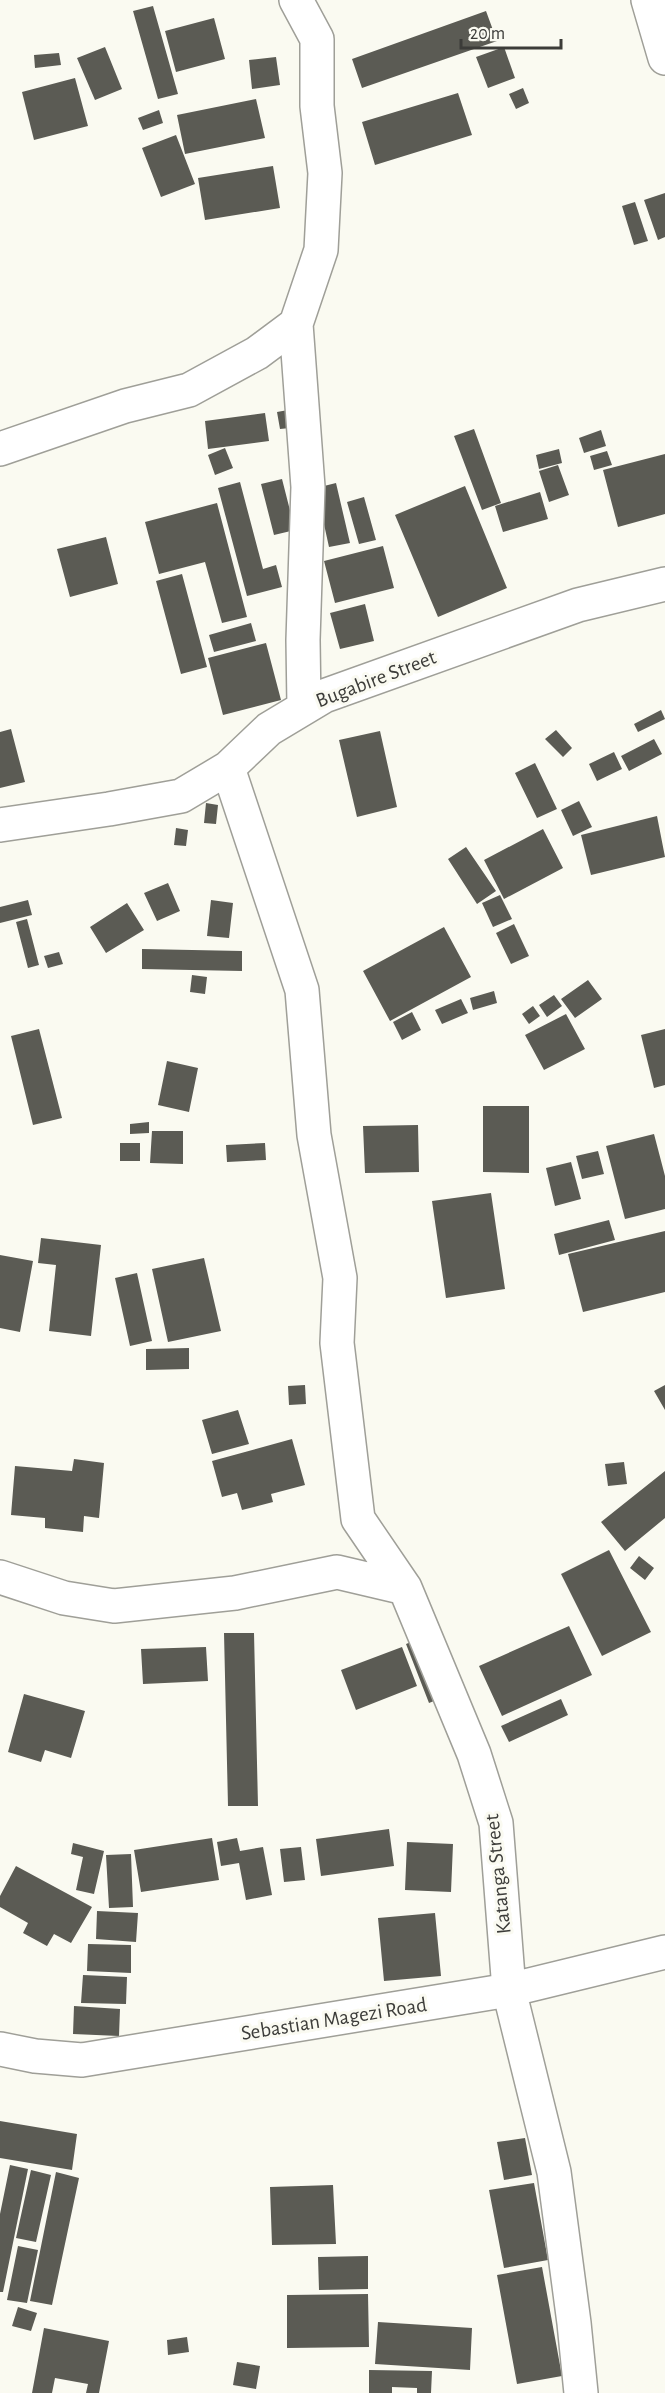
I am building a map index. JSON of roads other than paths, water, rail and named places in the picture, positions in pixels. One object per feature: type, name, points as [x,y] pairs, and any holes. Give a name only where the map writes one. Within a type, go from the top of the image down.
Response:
[{"type":"street","points":[[296,0],[317,39],[317,106],[325,173],[321,250],[296,324],[308,487],[303,640],[304,707]]},
{"type":"street","points":[[648,0],[665,58]]},
{"type":"street","points":[[0,448],[125,406],[189,390],[257,353],[296,324]]},
{"type":"street","name":"Bugabire Street","points":[[0,825],[180,796],[228,768],[268,729],[324,696],[578,605],[665,584]]},
{"type":"street","name":"Katanga Street","points":[[228,768],[302,990],[314,1135],[340,1278],[337,1343],[358,1519],[405,1588],[474,1754],[496,1823],[508,1990],[554,2172],[581,2393]]},
{"type":"street","points":[[337,1572],[358,1519]]},
{"type":"street","points":[[0,1577],[64,1598],[114,1606],[235,1593],[337,1572],[405,1588]]},
{"type":"street","name":"Sebastian Magezi Road","points":[[0,2049],[35,2056],[82,2060],[508,1990],[665,1952]]}]
